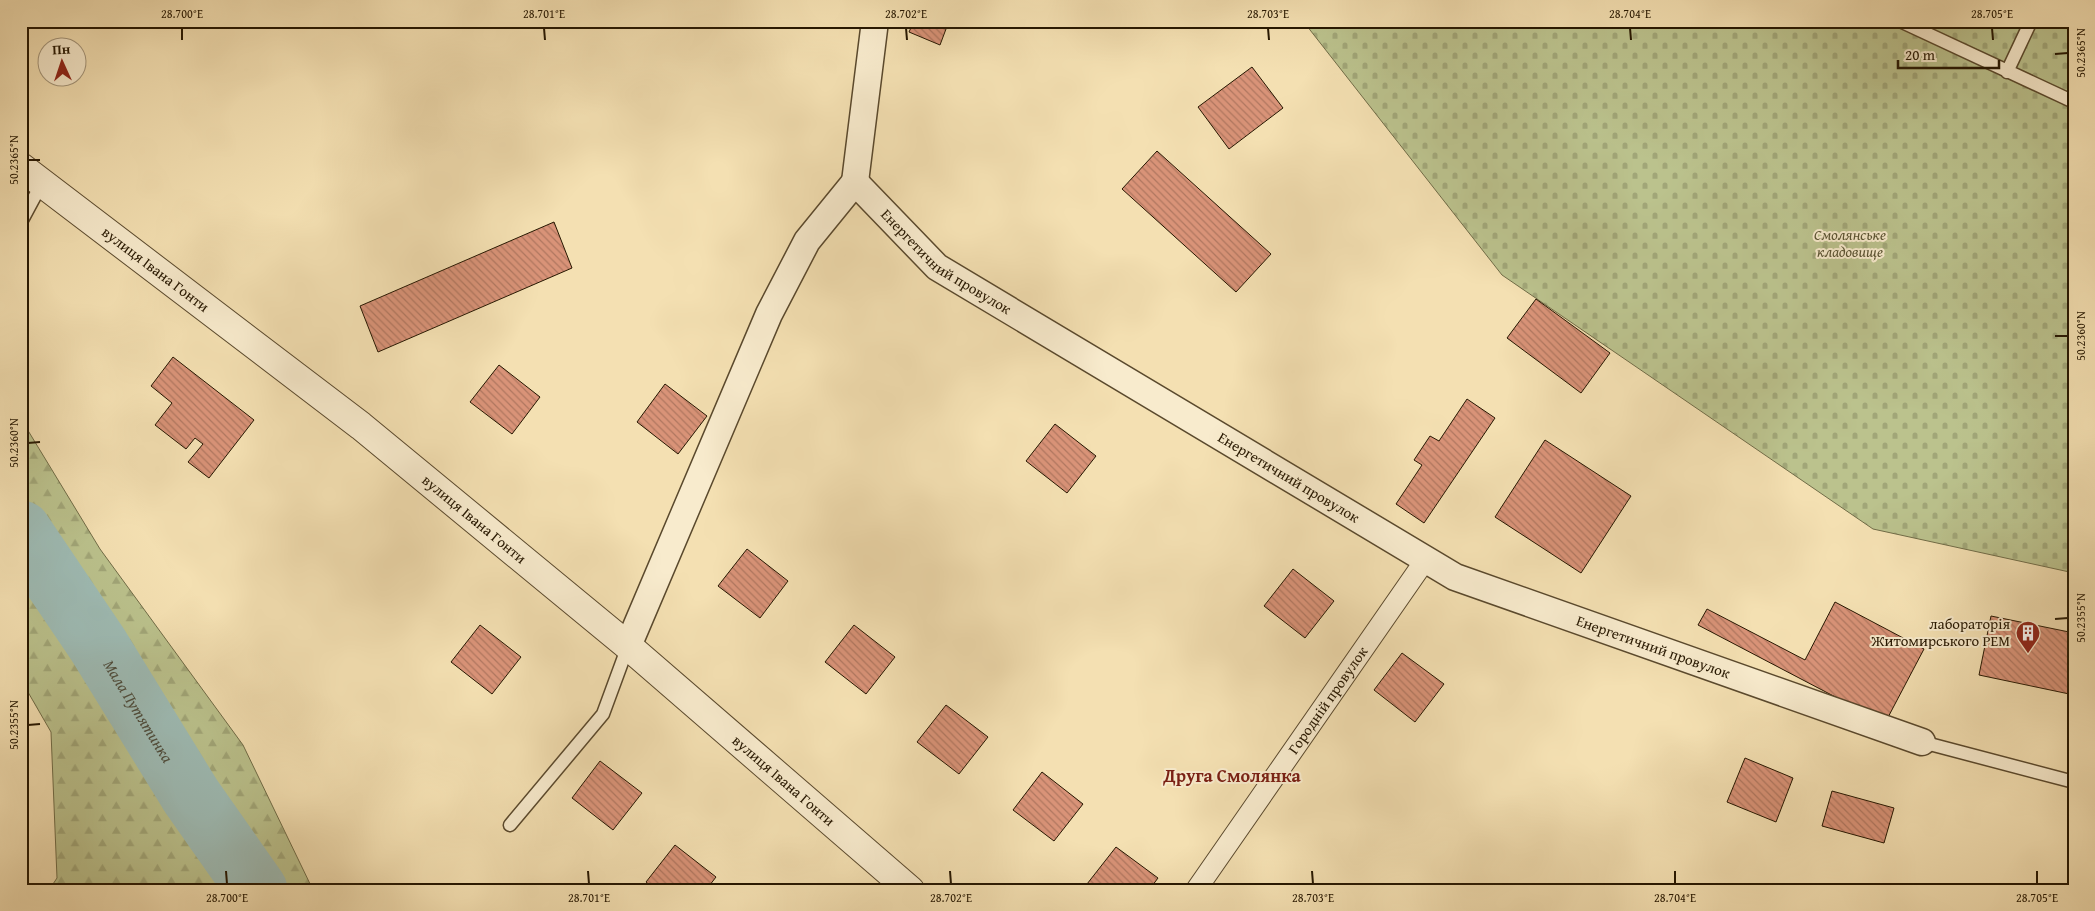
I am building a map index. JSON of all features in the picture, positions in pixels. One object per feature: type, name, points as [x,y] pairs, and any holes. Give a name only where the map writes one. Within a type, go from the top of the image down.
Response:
[{"type":"street","points":[[628,646],[769,314],[807,241],[855,182],[875,21]]},
{"type":"street","name":"вулиця Івана Гонти","points":[[21,167],[361,426],[628,646],[910,890]]},
{"type":"street","name":"Енергетичний провулок","points":[[855,182],[937,267],[1454,577],[1922,742]]},
{"type":"street","name":"Городній провулок","points":[[1196,890],[1426,560]]},
{"type":"lane","points":[[1900,21],[2074,102]]},
{"type":"lane","points":[[2008,72],[2030,21]]},
{"type":"lane","points":[[21,222],[42,183]]},
{"type":"lane","points":[[510,825],[603,714],[628,646]]},
{"type":"lane","points":[[1922,742],[2074,782]]},
{"type":"green space","name":"Смолянське кладовище","points":[[1303,21],[2074,21],[2074,573],[1873,529],[1502,275]]},
{"type":"green space","points":[[21,419],[100,549],[243,745],[313,890],[49,890],[57,878],[51,732],[21,680]]},
{"type":"building","points":[[914,21],[949,21],[940,45],[909,32]]},
{"type":"building","points":[[1252,67],[1283,108],[1229,149],[1198,107]]},
{"type":"building","points":[[1157,151],[1271,254],[1236,292],[1122,189]]},
{"type":"building","points":[[554,222],[572,268],[378,352],[360,306]]},
{"type":"building","points":[[1536,299],[1610,353],[1581,393],[1507,338]]},
{"type":"building","points":[[173,357],[254,420],[209,478],[188,462],[203,444],[195,438],[186,449],[155,425],[172,403],[151,386]]},
{"type":"building","points":[[499,365],[540,397],[512,434],[470,402]]},
{"type":"building","points":[[665,384],[707,416],[678,454],[637,422]]},
{"type":"building","points":[[1467,399],[1495,418],[1424,523],[1396,504],[1422,465],[1414,460],[1430,436],[1439,441]]},
{"type":"building","points":[[1055,424],[1096,456],[1067,493],[1026,461]]},
{"type":"building","points":[[1545,440],[1631,496],[1581,573],[1495,517]]},
{"type":"building","points":[[747,549],[788,581],[760,618],[718,586]]},
{"type":"building","points":[[1293,569],[1334,601],[1305,638],[1264,606]]},
{"type":"building","points":[[1835,602],[1924,649],[1885,723],[1698,625],[1707,609],[1805,660]]},
{"type":"building","name":"лабораторія Житомирського РЕМ","points":[[1991,616],[2074,633],[2074,695],[1979,675]]},
{"type":"building","points":[[480,625],[521,657],[492,694],[451,662]]},
{"type":"building","points":[[854,625],[895,657],[866,694],[825,662]]},
{"type":"building","points":[[1402,653],[1444,684],[1415,722],[1374,690]]},
{"type":"building","points":[[946,705],[988,737],[959,774],[917,742]]},
{"type":"building","points":[[1745,758],[1793,778],[1776,822],[1727,802]]},
{"type":"building","points":[[600,761],[642,793],[613,830],[572,798]]},
{"type":"building","points":[[1042,772],[1083,804],[1054,841],[1013,810]]},
{"type":"building","points":[[1832,791],[1894,808],[1884,843],[1822,826]]},
{"type":"building","points":[[675,845],[716,877],[706,890],[656,890],[646,882]]},
{"type":"building","points":[[1116,847],[1158,878],[1149,890],[1095,890],[1087,884]]},
{"type":"waterway","name":"Мала Путятинка","points":[[21,531],[98,645],[191,796],[257,890]]},
{"type":"place","name":"лабораторія Житомирського РЕМ","points":[[2028,654]]},
{"type":"district","name":"Друга Смолянка","points":[[1232,776]]}]
